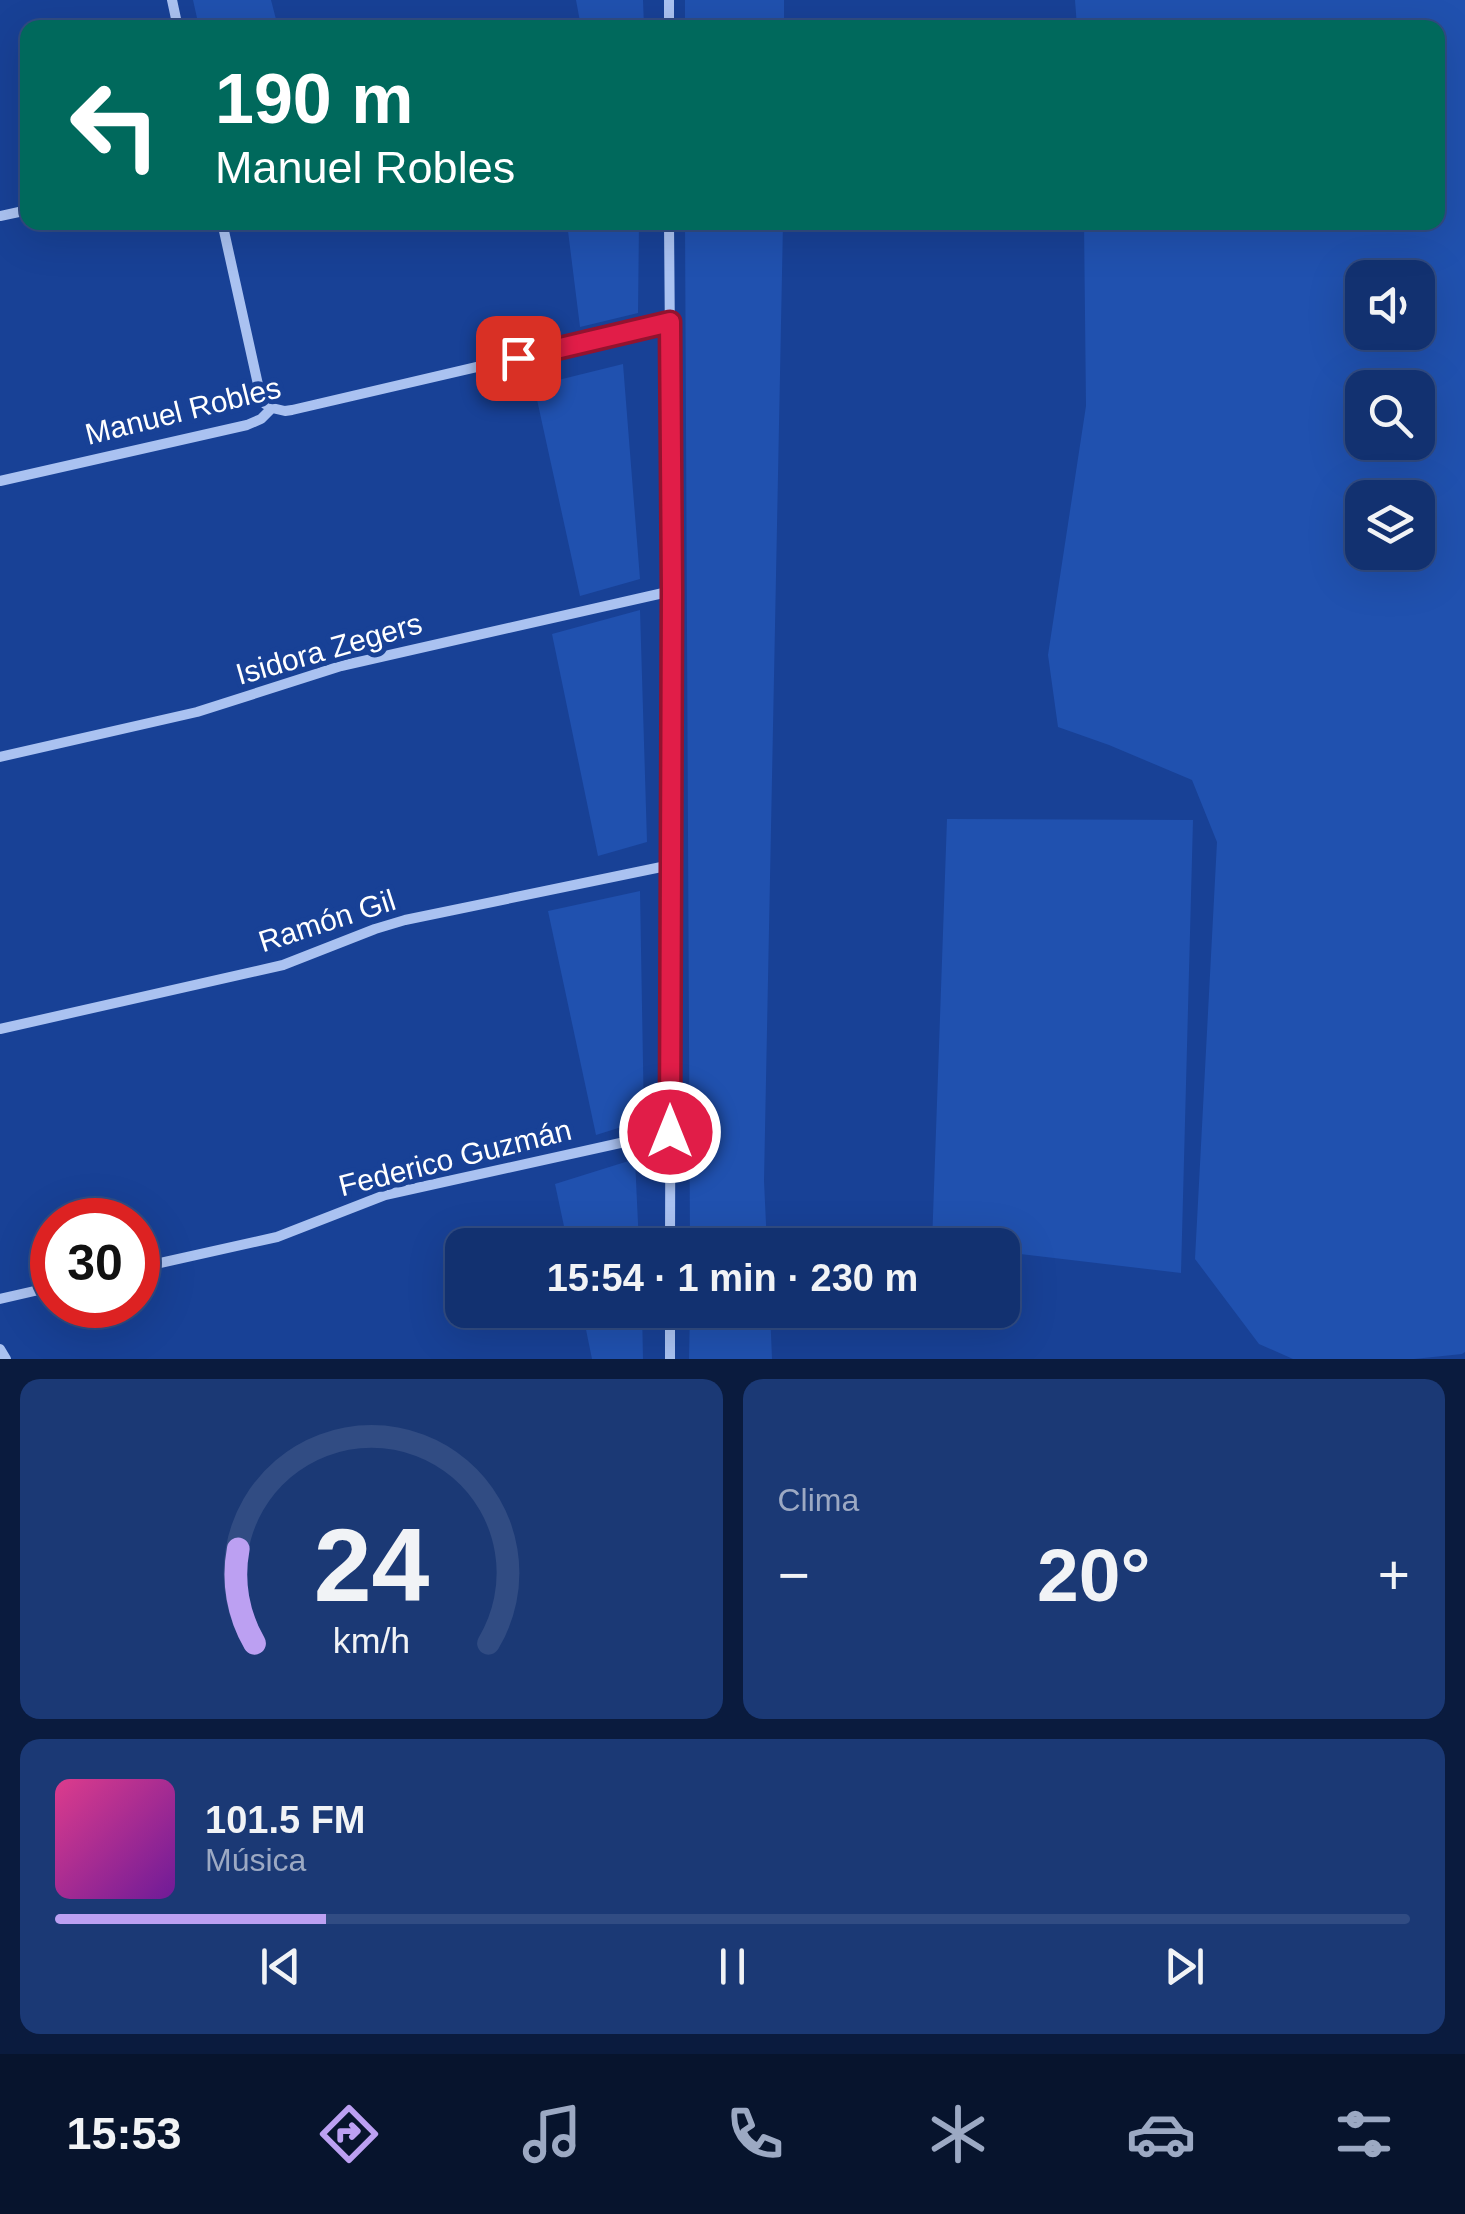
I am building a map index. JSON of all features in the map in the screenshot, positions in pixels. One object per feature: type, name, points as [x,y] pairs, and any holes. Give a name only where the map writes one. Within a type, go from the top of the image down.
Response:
[{"type":"street","points":[[224,230],[259,389],[272,408]]},
{"type":"street","points":[[669,230],[670,1228]]},
{"type":"street","name":"Manuel Robles","points":[[0,481],[247,425],[272,408],[285,412],[670,322]]},
{"type":"street","name":"Isidora Zegers","points":[[0,757],[212,708],[342,666],[672,592]]},
{"type":"street","name":"Ramón Gil","points":[[0,1029],[282,965],[406,920],[671,865]]},
{"type":"street","name":"Federico Guzmán","points":[[160,1263],[277,1236],[384,1195],[670,1132]]},
{"type":"street","points":[[0,1299],[30,1292]]},
{"type":"street","points":[[670,1328],[670,1359]]},
{"type":"street","points":[[0,1348],[6,1359]]},
{"type":"shaded area","points":[[193,0],[271,0],[276,20],[197,20]]},
{"type":"shaded area","points":[[576,0],[643,0],[644,20],[580,20]]},
{"type":"shaded area","points":[[685,0],[784,0],[784,20],[685,20]]},
{"type":"shaded area","points":[[1075,0],[1465,0],[1462,1354],[1414,1359],[1293,1359],[1259,1344],[1195,1259],[1217,842],[1192,780],[1058,727],[1048,655],[1086,406],[1084,230],[1445,230],[1445,20],[1076,20]]},
{"type":"shaded area","points":[[568,230],[639,230],[638,313],[580,327]]},
{"type":"shaded area","points":[[685,230],[783,230],[766,1228],[690,1228]]},
{"type":"shaded area","points":[[623,364],[640,579],[580,596],[534,386]]},
{"type":"shaded area","points":[[640,610],[647,842],[598,856],[552,634]]},
{"type":"shaded area","points":[[947,819],[1193,820],[1181,1273],[1020,1254],[1020,1228],[933,1228]]},
{"type":"shaded area","points":[[640,891],[644,1120],[596,1135],[548,911]]},
{"type":"shaded area","points":[[635,1159],[638,1228],[564,1228],[555,1184]]},
{"type":"shaded area","points":[[586,1328],[642,1328],[643,1359],[592,1359]]},
{"type":"shaded area","points":[[690,1328],[771,1328],[772,1359],[689,1359]]},
{"type":"route","points":[[518,358],[670,322],[670,1132]]}]
